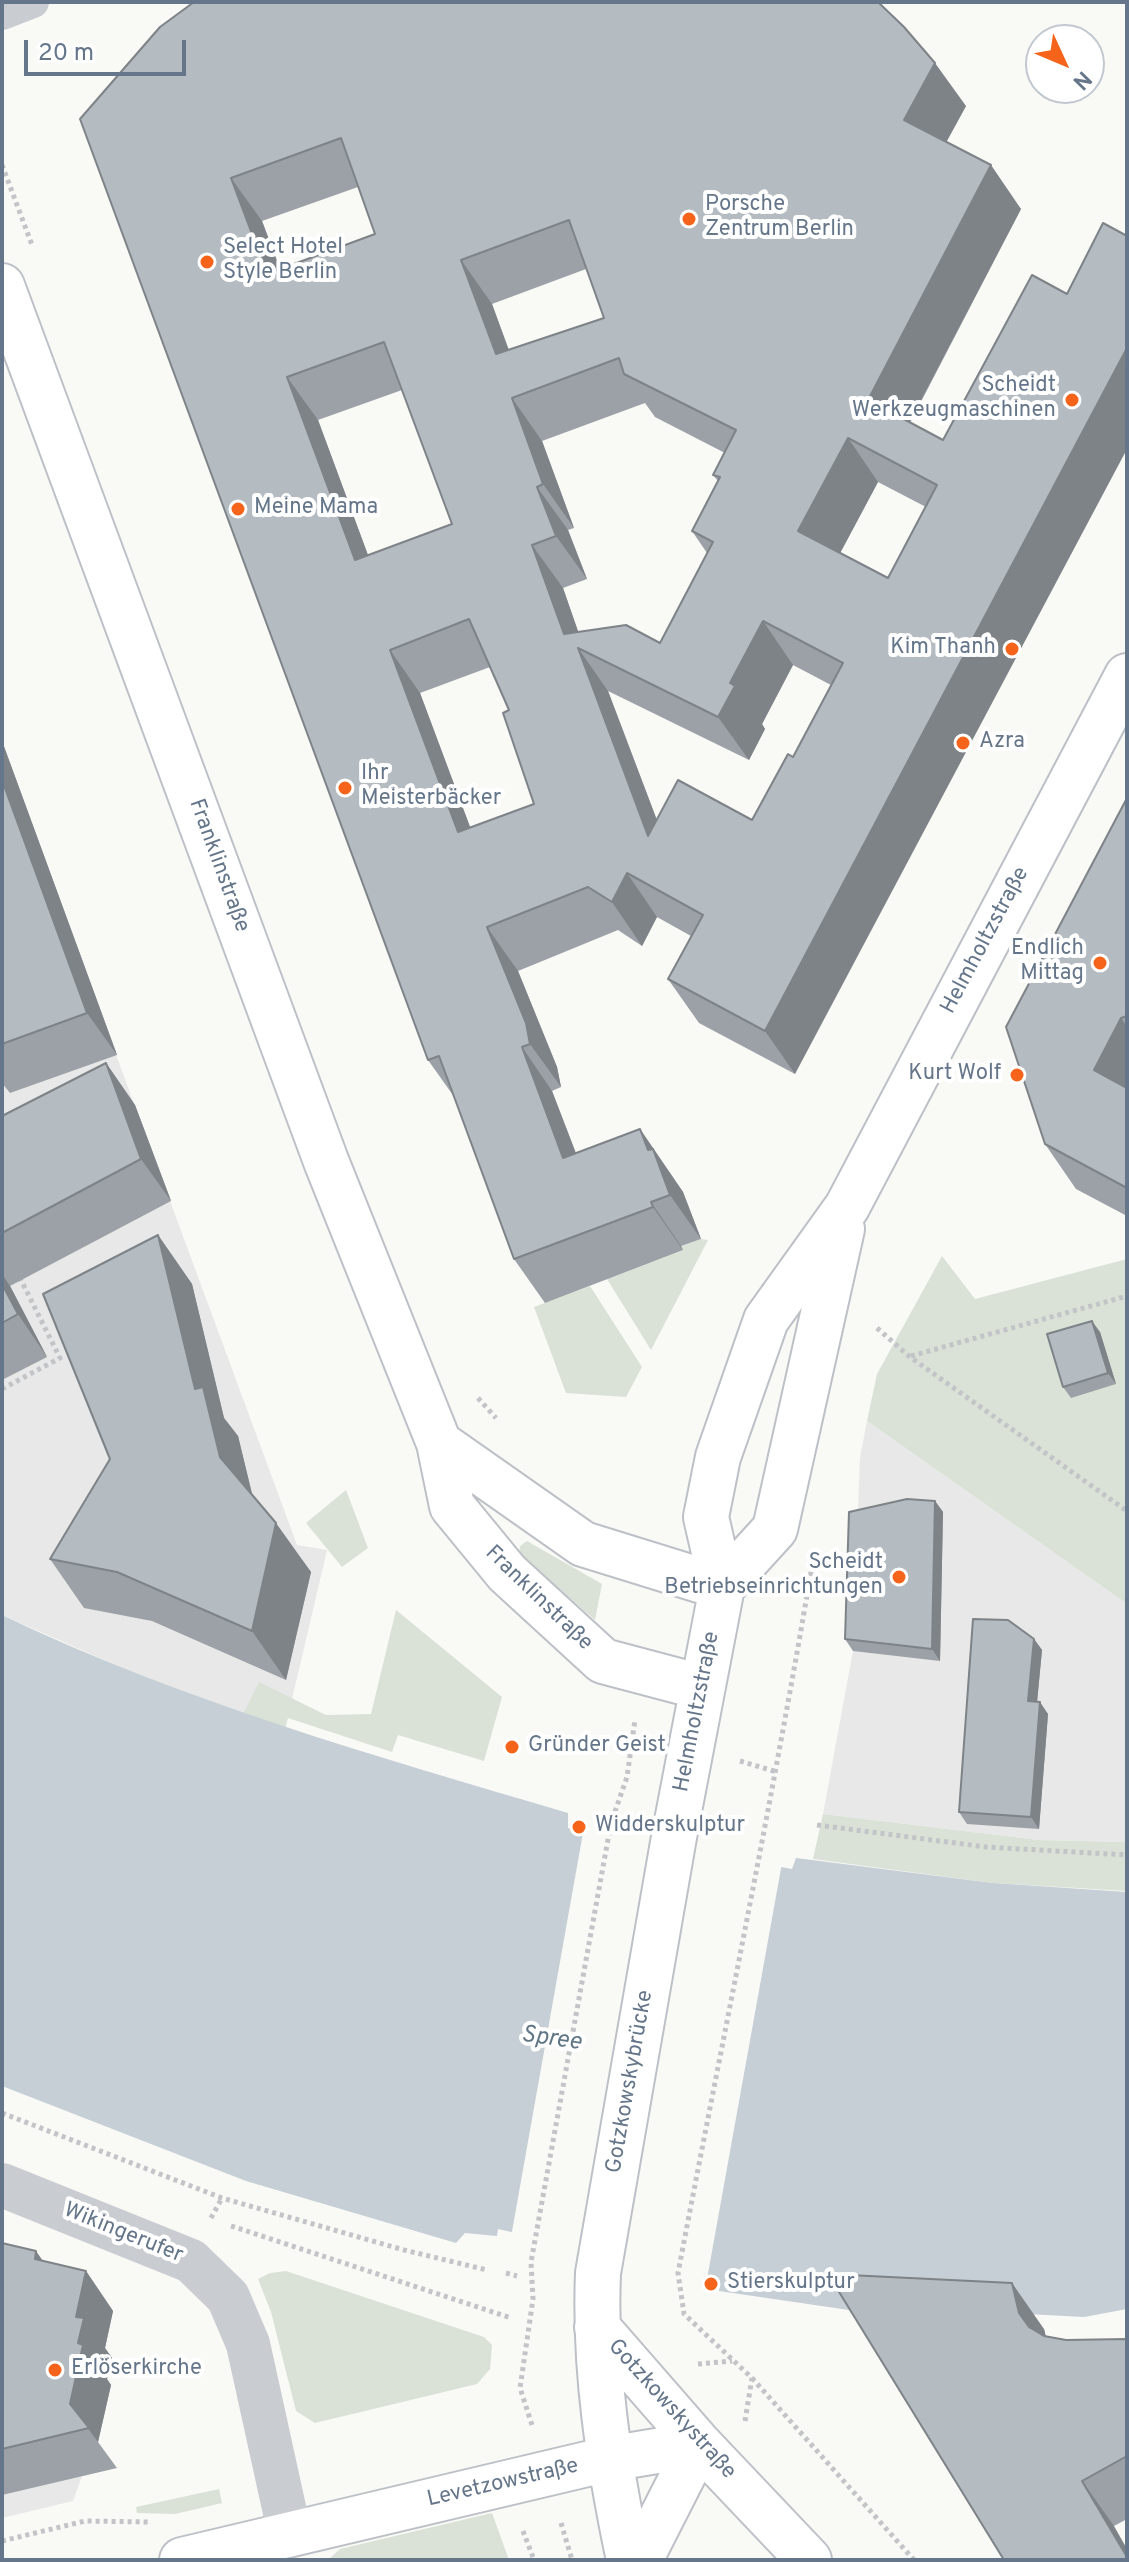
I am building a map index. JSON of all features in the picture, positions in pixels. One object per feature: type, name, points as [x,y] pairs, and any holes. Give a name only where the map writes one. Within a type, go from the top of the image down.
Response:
[{"type":"main road","name":"Franklinstraße","points":[[2,286],[13,350],[326,1161],[439,1443],[452,1506],[507,1573],[603,1661],[701,1687]]},
{"type":"main road","name":"Helmholtzstraße","points":[[674,1837],[722,1587],[706,1517],[718,1457],[766,1320],[847,1207],[1127,676]]},
{"type":"main road","name":"Helmholtzstraße","points":[[722,1587],[775,1529],[847,1207]]},
{"type":"main road","points":[[439,1443],[583,1544],[722,1587]]},
{"type":"main road","name":"Gotzkowskybrücke","points":[[597,2327],[598,2273],[674,1837]]},
{"type":"main road","name":"Gotzkowskystraße","points":[[597,2327],[699,2444],[809,2560]]},
{"type":"main road","name":"Gotzkowskystraße","points":[[597,2327],[608,2459],[629,2560]]},
{"type":"main road","points":[[640,2560],[699,2444]]},
{"type":"main road","name":"Levetzowstraße","points":[[182,2560],[293,2547],[608,2459],[699,2444]]},
{"type":"street","name":"Wikingerufer","points":[[2,2185],[191,2261],[228,2297],[248,2344],[293,2547]]},
{"type":"lane","points":[[2,14],[33,2]]},
{"type":"path","points":[[2,1389],[60,1358],[13,1264]]},
{"type":"path","points":[[910,1357],[1127,1296]]},
{"type":"path","points":[[877,1328],[910,1357],[1127,1511]]},
{"type":"path","points":[[813,1557],[777,1772],[757,1852],[678,2286],[684,2314],[752,2378],[914,2560]]},
{"type":"path","points":[[762,1767],[777,1772]]},
{"type":"path","points":[[533,2299],[531,2262],[611,1823],[627,1777]]},
{"type":"path","points":[[817,1825],[986,1847],[1127,1855]]},
{"type":"path","points":[[2,2113],[222,2198],[404,2250],[487,2270]]},
{"type":"path","points":[[211,2219],[511,2318]]},
{"type":"path","points":[[506,2273],[517,2276]]},
{"type":"path","points":[[693,2365],[733,2361]]},
{"type":"path","points":[[744,2423],[752,2378]]},
{"type":"path","points":[[2,2541],[85,2521],[153,2522]]},
{"type":"shaded area","points":[[2,746],[297,1545],[327,1550],[285,1729],[177,1692],[2,1615]]},
{"type":"shaded area","points":[[701,1239],[708,1240],[651,1350],[607,1279],[683,1250],[681,1246]]},
{"type":"shaded area","points":[[942,1256],[975,1299],[1127,1259],[1127,1604],[867,1421],[877,1374]]},
{"type":"shaded area","points":[[590,1286],[642,1367],[626,1397],[566,1393],[534,1307]]},
{"type":"shaded area","points":[[867,1421],[1127,1604],[1127,1842],[1039,1840],[823,1814],[853,1651],[860,1458]]},
{"type":"shaded area","points":[[346,1490],[368,1548],[342,1567],[306,1523]]},
{"type":"shaded area","points":[[527,1541],[602,1584],[595,1620],[519,1554],[520,1546]]},
{"type":"shaded area","points":[[396,1610],[502,1697],[484,1761],[398,1735],[392,1752],[288,1718],[285,1729],[243,1714],[259,1682],[326,1715],[371,1714]]},
{"type":"shaded area","points":[[823,1814],[1039,1840],[1127,1842],[1127,1891],[993,1883],[813,1859]]},
{"type":"shaded area","points":[[286,2271],[484,2337],[492,2345],[490,2369],[477,2384],[315,2423],[296,2411],[271,2312],[258,2279],[270,2273]]},
{"type":"shaded area","points":[[2,2457],[82,2476],[73,2501],[2,2518]]},
{"type":"shaded area","points":[[219,2489],[222,2503],[175,2514],[137,2513],[136,2507]]},
{"type":"shaded area","points":[[492,2513],[509,2560],[328,2560],[340,2549]]},
{"type":"water","name":"Spree","points":[[2,1615],[140,1675],[210,1701],[352,1748],[568,1813],[568,1828],[792,1869],[796,1858],[993,1883],[1127,1892],[1127,2309],[1084,2317],[853,2305],[849,2310],[719,2291],[719,2278],[498,2229],[497,2236],[465,2233],[456,2243],[246,2181],[2,2086]]},
{"type":"pier","points":[[584,1827],[782,1863],[707,2279],[511,2237]]},
{"type":"building","points":[[194,2],[878,2],[935,63],[904,120],[991,165],[868,400],[943,440],[1032,275],[1067,294],[1103,223],[1127,236],[1127,348],[765,1031],[668,979],[703,915],[627,873],[612,902],[588,887],[487,927],[526,1023],[530,1044],[522,1047],[563,1158],[640,1129],[648,1150],[653,1149],[670,1195],[651,1202],[653,1207],[514,1259],[439,1056],[428,1060],[80,119],[160,27]],"holes":[[[341,138],[375,234],[267,274],[231,178]],[[569,220],[604,318],[496,354],[461,260]],[[384,342],[452,524],[355,560],[287,377]],[[619,358],[624,374],[736,430],[713,475],[720,477],[692,531],[713,542],[660,643],[626,625],[564,634],[532,545],[556,536],[537,487],[543,484],[512,398]],[[848,438],[937,485],[888,578],[798,531]],[[469,619],[509,710],[503,713],[534,804],[458,832],[390,650]],[[763,621],[843,663],[793,757],[788,754],[752,820],[678,780],[648,836],[578,648],[718,717],[735,686],[730,683]]]},
{"type":"building","points":[[2,780],[87,1013],[2,1044]]},
{"type":"building","points":[[1127,798],[1127,1016],[1121,1018],[1094,1070],[1127,1088],[1127,1188],[1045,1144],[1006,1027]]},
{"type":"building","points":[[106,1063],[141,1159],[2,1233],[2,1116]]},
{"type":"building","points":[[158,1235],[195,1389],[203,1387],[220,1457],[276,1523],[252,1631],[117,1572],[50,1559],[110,1459],[43,1294]]},
{"type":"building","points":[[2,1284],[18,1314],[2,1323]]},
{"type":"building","points":[[1092,1321],[1108,1373],[1063,1387],[1047,1334]]},
{"type":"building","name":"Scheidt Betriebseinrichtungen","points":[[907,1499],[935,1501],[932,1649],[845,1639],[849,1512]]},
{"type":"building","points":[[973,1619],[1008,1620],[1034,1639],[1028,1701],[1040,1702],[1031,1817],[959,1812]]},
{"type":"building","name":"Erlöserkirche","points":[[2,2243],[36,2251],[35,2259],[86,2271],[76,2317],[84,2318],[78,2343],[83,2345],[70,2404],[89,2428],[2,2449]]},
{"type":"building","points":[[828,2274],[1012,2283],[1019,2313],[1029,2327],[1044,2336],[1066,2340],[1127,2339],[1127,2456],[1082,2481],[1127,2560],[1004,2560]]},
{"type":"place","name":"Porsche Zentrum Berlin","points":[[689,219]]},
{"type":"place","name":"Select Hotel Style Berlin","points":[[207,262]]},
{"type":"place","name":"Scheidt Werkzeugmaschinen","points":[[1072,400]]},
{"type":"place","name":"Meine Mama","points":[[238,509]]},
{"type":"place","name":"Kim Thanh","points":[[1012,649]]},
{"type":"place","name":"Azra","points":[[963,743]]},
{"type":"place","name":"Ihr Meisterbäcker","points":[[345,788]]},
{"type":"place","name":"Endlich Mittag","points":[[1100,963]]},
{"type":"place","name":"Kurt Wolf","points":[[1017,1075]]},
{"type":"place","name":"Scheidt Betriebseinrichtungen","points":[[899,1577]]},
{"type":"place","name":"Gründer Geist","points":[[512,1747]]},
{"type":"place","name":"Widderskulptur","points":[[579,1827]]},
{"type":"place","name":"Stierskulptur","points":[[711,2284]]},
{"type":"place","name":"Erlöserkirche","points":[[55,2370]]}]
